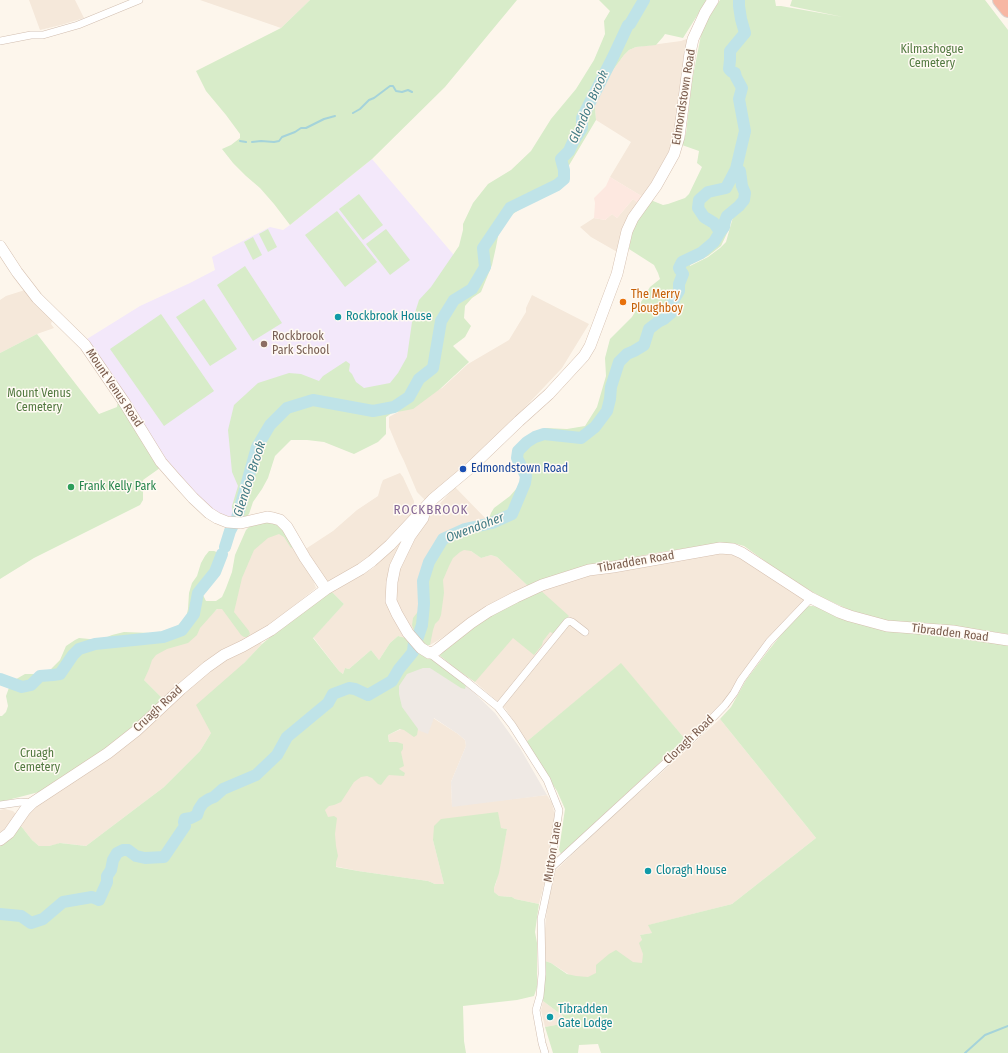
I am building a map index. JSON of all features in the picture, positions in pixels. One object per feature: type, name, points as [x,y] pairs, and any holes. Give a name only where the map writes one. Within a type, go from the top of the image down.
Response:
[{"type":"highway","points":[[1000,0],[1008,10]]},
{"type":"street","points":[[0,41],[30,35],[43,35],[78,25],[139,0]]},
{"type":"street","name":"Edmondstown Road","points":[[326,589],[372,561],[433,499],[470,468],[549,394],[584,356],[590,346],[617,274],[629,227],[633,218],[656,186],[674,154],[679,137],[693,39],[713,0]]},
{"type":"street","name":"Mount Venus Road","points":[[0,246],[17,272],[37,298],[85,345],[124,402],[162,462],[193,498],[210,513],[231,523],[241,523],[267,517],[280,520],[326,589]]},
{"type":"street","points":[[422,510],[424,513],[423,518],[410,536],[395,567],[392,582],[392,601],[397,614],[408,633],[425,650]]},
{"type":"street","name":"Tibradden Road","points":[[425,650],[434,652],[489,611],[542,586],[589,570],[720,548],[742,553],[811,598],[850,616],[887,626],[953,631],[1008,640]]},
{"type":"street","name":"Cruagh Road","points":[[0,840],[9,833],[25,810],[32,803],[108,753],[136,731],[181,688],[207,667],[224,655],[271,630],[326,589]]},
{"type":"street","name":"Cloragh Road","points":[[552,867],[698,732],[725,705],[769,642],[811,598]]},
{"type":"street","points":[[498,707],[567,622],[572,622],[585,632]]},
{"type":"street","name":"Mutton Lane","points":[[425,650],[466,680],[498,707],[512,725],[547,780],[559,810],[552,853],[552,867],[541,919],[542,974],[540,996],[536,1010],[545,1053]]},
{"type":"street","points":[[0,805],[21,802],[32,803]]},
{"type":"shaded area","points":[[29,0],[75,0],[84,18],[40,30]]},
{"type":"shaded area","points":[[200,0],[310,0],[281,28]]},
{"type":"shaded area","points":[[689,38],[674,136],[668,153],[643,197],[610,177],[631,142],[596,120],[594,96],[629,50],[636,47],[681,41]]},
{"type":"shaded area","name":"Rockbrook Park School","points":[[372,159],[453,254],[454,300],[419,379],[313,400],[241,501],[237,518],[223,517],[208,507],[160,452],[87,339],[140,306],[215,270],[212,257],[270,227],[283,230]]},
{"type":"shaded area","points":[[610,177],[643,197],[638,203],[633,199],[617,218],[612,214],[605,220],[594,218],[594,198],[606,186]]},
{"type":"shaded area","points":[[633,199],[638,203],[619,253],[591,237],[580,227],[594,218],[605,220],[612,214],[617,218]]},
{"type":"shaded area","points":[[25,290],[50,317],[52,321],[51,324],[54,328],[37,334],[0,353],[0,300],[6,296]]},
{"type":"shaded area","points":[[532,295],[589,324],[562,368],[514,419],[426,501],[417,492],[389,427],[389,417],[442,388],[468,364],[509,340],[526,312],[526,308]]},
{"type":"shaded area","points":[[400,473],[414,501],[414,512],[379,551],[328,585],[304,550],[333,531],[357,510],[378,496],[383,480]]},
{"type":"shaded area","points":[[455,487],[488,521],[475,526],[470,525],[471,551],[481,558],[491,555],[497,557],[528,586],[468,620],[437,641],[430,645],[426,645],[403,617],[394,599],[396,578],[405,555],[419,533],[435,509]]},
{"type":"shaded area","points":[[266,524],[287,536],[297,556],[313,580],[316,588],[266,628],[163,699],[141,677],[153,653],[183,638],[226,602]]},
{"type":"shaded area","points":[[414,526],[387,583],[406,638],[398,636],[390,643],[379,660],[371,650],[349,669],[345,668],[343,674],[339,671],[313,637],[344,604],[332,592],[372,569]]},
{"type":"shaded area","points":[[731,552],[805,599],[761,647],[739,677],[727,698],[685,739],[621,664],[525,743],[517,726],[505,708],[475,682],[455,668],[543,587],[615,568]]},
{"type":"shaded area","points":[[259,641],[262,644],[244,663],[211,733],[200,751],[164,787],[86,846],[61,843],[49,846],[39,846],[32,840],[21,826],[33,809],[62,789],[217,664]]},
{"type":"shaded area","points":[[413,652],[430,658],[466,685],[495,713],[520,748],[547,795],[452,807],[451,782],[466,746],[465,740],[434,718],[428,734],[375,713]]},
{"type":"shaded area","points":[[433,718],[465,740],[466,746],[451,782],[452,806],[547,795],[552,803],[555,816],[551,848],[548,869],[539,904],[512,897],[499,896],[494,892],[507,829],[501,828],[433,840],[444,884],[435,884],[428,881],[358,871],[324,864],[324,800],[352,770],[395,771],[388,735],[408,726]]},
{"type":"shaded area","points":[[720,719],[816,838],[732,904],[649,925],[652,933],[640,935],[653,968],[579,981],[551,963],[545,961],[545,929],[547,908],[555,871],[607,821]]},
{"type":"shaded area","points":[[5,809],[13,811],[17,815],[0,834],[0,810]]},
{"type":"shaded area","points":[[543,1001],[563,1016],[561,1024],[545,1027],[541,1010]]},
{"type":"green space","points":[[310,0],[517,0],[445,87],[372,159],[290,225],[260,188],[233,163],[222,149],[231,145],[240,138],[240,134],[206,91],[196,71],[281,28]]},
{"type":"green space","points":[[599,0],[707,0],[683,38],[665,34],[656,45],[636,47],[629,50],[624,55],[594,96],[596,120],[568,167],[566,179],[562,187],[523,207],[507,218],[499,231],[492,265],[481,292],[472,298],[465,306],[464,318],[471,326],[465,337],[453,346],[469,362],[440,389],[413,409],[392,413],[386,417],[386,434],[378,442],[354,454],[324,442],[291,440],[275,456],[268,478],[253,502],[249,514],[247,516],[233,516],[232,506],[238,486],[232,472],[228,430],[234,405],[258,383],[289,373],[301,374],[319,381],[323,376],[346,361],[350,364],[349,371],[356,382],[364,388],[390,383],[398,373],[407,357],[412,322],[419,300],[431,287],[459,246],[463,224],[473,203],[488,184],[511,170],[531,151],[551,119],[576,89],[594,60],[605,34],[604,21],[610,11]]},
{"type":"green space","name":"Kilmashogue Cemetery","points":[[720,0],[775,0],[776,6],[843,17],[790,6],[792,0],[985,0],[1008,30],[1008,634],[952,626],[888,621],[852,611],[821,597],[783,574],[744,546],[733,543],[721,543],[655,553],[577,569],[528,586],[497,557],[491,555],[481,558],[471,551],[464,550],[453,558],[443,580],[444,593],[441,615],[435,624],[430,645],[426,645],[414,631],[412,625],[413,618],[420,609],[421,600],[426,592],[426,564],[429,554],[442,536],[450,530],[461,526],[475,526],[488,521],[494,508],[510,496],[517,488],[524,477],[522,470],[516,463],[514,455],[518,447],[531,434],[546,428],[567,429],[585,426],[597,407],[606,376],[605,358],[610,339],[632,317],[650,287],[660,279],[654,265],[629,249],[631,237],[634,226],[650,201],[663,205],[685,198],[689,194],[702,167],[697,163],[699,151],[682,145],[686,133],[692,81],[701,35],[706,22]],"holes":[[[747,199],[733,217],[726,242],[708,257],[690,266],[708,256],[721,246],[729,229],[732,216],[737,209]]]},
{"type":"green space","points":[[359,194],[383,225],[363,240],[339,209]]},
{"type":"green space","points":[[337,211],[377,262],[345,287],[305,235]]},
{"type":"green space","points":[[268,229],[277,247],[268,252],[259,234]]},
{"type":"green space","points":[[386,229],[410,260],[390,275],[366,244]]},
{"type":"green space","points":[[253,237],[262,255],[253,260],[244,242]]},
{"type":"green space","points":[[245,266],[282,323],[253,341],[217,285]]},
{"type":"green space","points":[[204,299],[237,349],[210,366],[176,317]]},
{"type":"green space","points":[[161,314],[214,391],[164,426],[110,349]]},
{"type":"green space","name":"Frank Kelly Park","points":[[37,334],[99,414],[117,407],[118,402],[160,468],[143,480],[143,500],[140,505],[34,558],[0,579],[0,353]]},
{"type":"green space","name":"Cruagh Cemetery","points":[[276,522],[295,545],[291,548],[284,537],[279,534],[268,538],[254,550],[242,578],[234,612],[250,634],[247,637],[241,635],[222,609],[217,609],[200,628],[197,635],[188,643],[167,649],[156,655],[152,660],[144,680],[163,699],[120,739],[55,784],[39,792],[0,802],[0,716],[6,712],[8,706],[6,696],[11,682],[25,674],[41,674],[51,669],[60,660],[66,646],[79,638],[100,640],[124,632],[162,632],[176,627],[186,618],[189,593],[192,583],[197,576],[201,563],[209,551],[219,553],[220,558],[205,587],[203,595],[206,601],[216,601],[222,597],[226,588],[232,572],[235,555],[246,530],[250,526]]},
{"type":"green space","points":[[539,589],[569,616],[555,634],[550,632],[534,655],[513,638],[475,682],[438,654],[482,620]]},
{"type":"green space","points":[[332,592],[344,604],[313,638],[343,674],[345,668],[349,669],[371,650],[379,660],[390,643],[398,636],[406,638],[418,651],[430,658],[466,685],[465,689],[461,688],[430,668],[423,668],[407,674],[399,686],[399,694],[402,707],[418,729],[417,735],[414,737],[400,729],[388,735],[389,742],[403,744],[403,749],[401,752],[404,766],[399,769],[405,773],[404,776],[389,775],[381,785],[367,776],[361,777],[354,782],[341,802],[329,806],[325,810],[328,817],[334,816],[337,818],[335,834],[338,856],[336,867],[428,881],[435,884],[444,884],[433,840],[434,826],[441,819],[498,812],[501,828],[507,829],[494,892],[499,896],[512,897],[539,904],[535,932],[537,943],[537,987],[534,996],[517,1000],[463,1006],[464,1041],[466,1053],[0,1053],[0,834],[12,822],[21,826],[39,846],[49,846],[60,843],[86,846],[164,787],[200,751],[211,733],[196,705],[286,624],[324,596]]},
{"type":"green space","points":[[809,606],[920,633],[1008,642],[1008,1053],[601,1053],[598,1044],[579,1045],[578,1053],[553,1053],[545,1027],[561,1024],[563,1016],[543,1001],[545,961],[551,963],[567,974],[588,977],[596,973],[596,965],[616,950],[633,962],[642,963],[643,954],[639,943],[642,940],[640,935],[652,933],[648,925],[732,904],[816,838],[720,719],[731,707],[746,680],[768,651],[798,614]]},
{"type":"green space","points":[[621,663],[685,739],[561,854],[559,850],[565,809],[557,791],[525,743]]},
{"type":"waterway","name":"Glendoo Brook","points":[[225,547],[230,531],[237,518],[257,447],[270,425],[287,408],[313,400],[373,411],[394,407],[409,397],[419,379],[433,368],[441,321],[454,300],[472,289],[485,267],[483,248],[510,208],[557,185],[564,179],[564,170],[561,159],[569,151],[582,128],[582,118],[628,25],[644,0]]},
{"type":"waterway","name":"Owendoher","points":[[720,232],[714,223],[704,217],[698,208],[699,200],[708,192],[726,188],[736,169],[745,131],[739,99],[742,88],[735,73],[729,69],[730,51],[745,33],[741,19],[739,0]]},
{"type":"waterway","points":[[353,113],[390,86],[393,86],[396,91],[402,92],[408,90],[412,92]]},
{"type":"waterway","points":[[252,142],[279,141],[282,137],[301,128],[306,128],[324,119],[335,116]]},
{"type":"waterway","points":[[240,141],[246,142]]},
{"type":"waterway","name":"Owendoher","points":[[0,914],[21,916],[31,923],[43,919],[63,902],[92,897],[99,900],[107,882],[107,876],[111,870],[113,860],[117,853],[123,850],[128,850],[136,856],[145,858],[164,857],[185,826],[185,819],[197,815],[203,803],[214,797],[223,789],[256,775],[277,755],[287,737],[328,703],[333,694],[349,688],[368,695],[392,681],[399,669],[413,652],[414,641],[418,637],[422,625],[424,604],[423,581],[429,562],[443,539],[465,529],[492,523],[512,514],[525,483],[526,476],[517,458],[518,451],[527,442],[544,434],[581,438],[595,427],[607,411],[611,387],[619,362],[627,354],[644,345],[649,329],[671,313],[673,301],[679,291],[679,284],[683,274],[679,268],[682,262],[701,253],[714,242],[724,227],[727,216],[744,200],[745,193],[742,186],[740,171],[736,169]]},
{"type":"waterway","name":"Glendoo Brook","points":[[0,679],[22,687],[31,685],[40,676],[60,674],[79,649],[95,644],[163,637],[182,630],[194,614],[198,593],[215,572],[222,554]]},
{"type":"waterway","points":[[965,1053],[985,1035],[1008,1026]]},
{"type":"place","name":"The Merry Ploughboy","points":[[623,302]]},
{"type":"place","name":"Rockbrook House","points":[[338,317]]},
{"type":"place","name":"Rockbrook Park School","points":[[264,344]]},
{"type":"place","name":"Edmondstown Road","points":[[463,469]]},
{"type":"place","name":"Frank Kelly Park","points":[[71,487]]},
{"type":"place","name":"Cloragh House","points":[[648,871]]},
{"type":"place","name":"Tibradden Gate Lodge","points":[[550,1017]]},
{"type":"district","name":"ROCKBROOK","points":[[431,510]]},
{"type":"park label","name":"Mount Venus Cemetery","points":[[39,401]]}]
